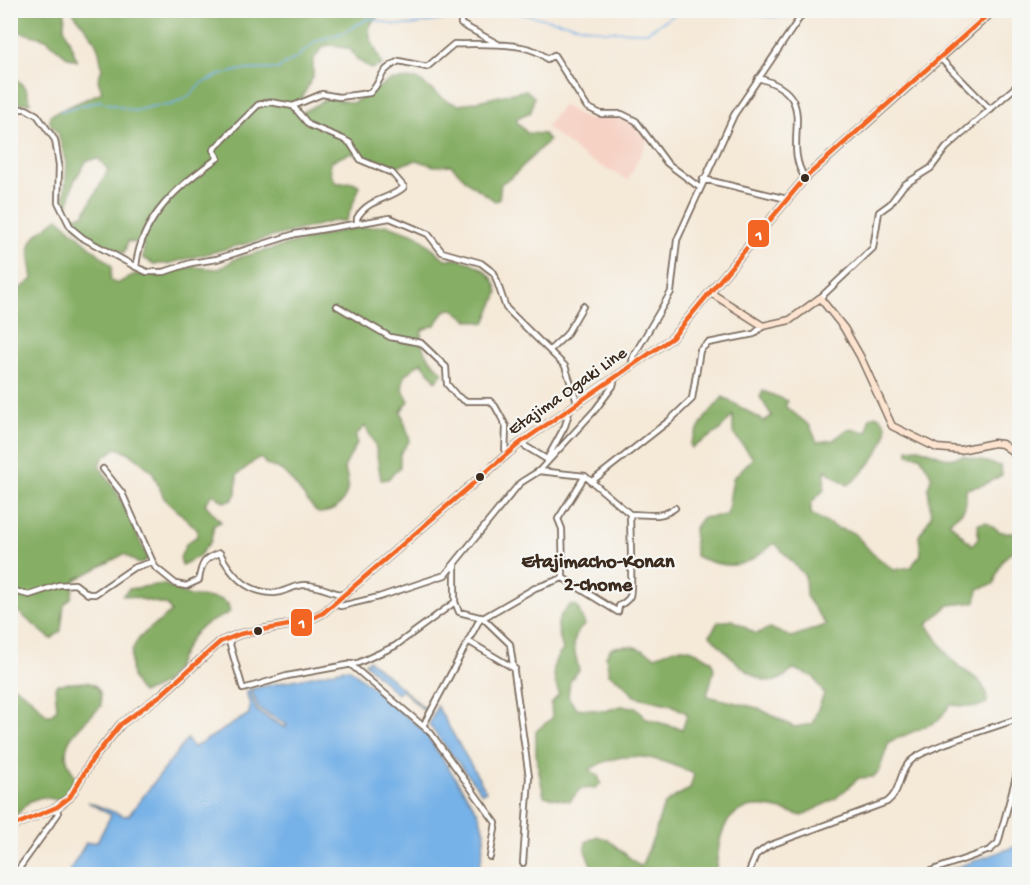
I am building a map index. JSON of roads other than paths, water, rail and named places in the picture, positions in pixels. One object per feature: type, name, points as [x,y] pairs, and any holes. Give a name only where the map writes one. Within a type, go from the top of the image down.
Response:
[{"type":"main road","name":"Etajima Ogaki Line","points":[[10,827],[57,807],[76,790],[99,749],[129,716],[161,694],[213,648],[228,638],[305,622],[333,604],[520,442],[672,338],[805,178],[994,10]]},
{"type":"main road","points":[[711,292],[763,326],[790,320],[820,298],[855,346],[892,426],[937,448],[960,450],[994,443],[1002,444],[1012,451],[1020,463]]},
{"type":"street","points":[[469,10],[461,18],[461,24],[500,45]]},
{"type":"street","points":[[759,10],[787,14],[801,11]]},
{"type":"street","points":[[631,367],[633,357],[671,292],[677,240],[703,179],[742,101],[801,11]]},
{"type":"street","points":[[136,267],[145,228],[193,176],[218,158],[213,150],[258,105],[270,102],[293,106],[322,94],[339,97],[370,93],[380,73],[387,67],[399,61],[427,67],[454,44],[528,48],[541,52],[547,59],[554,55],[587,107],[601,114],[622,114],[636,121],[668,163],[699,188]]},
{"type":"street","points":[[940,58],[991,110]]},
{"type":"street","points":[[758,78],[782,87],[795,102],[798,111],[798,160],[805,178]]},
{"type":"street","points":[[820,298],[873,248],[879,212],[890,204],[904,185],[932,168],[946,148],[1020,83]]},
{"type":"street","points":[[293,106],[309,125],[350,143],[361,160],[392,173],[404,187],[398,193],[385,196],[365,207],[357,218],[357,222]]},
{"type":"street","points":[[10,110],[26,109],[37,115],[55,140],[59,165],[58,202],[71,228],[147,272],[164,272],[191,263],[217,260],[295,234],[390,218],[428,234],[442,252],[482,263],[494,273],[506,308],[565,366],[574,404],[548,460]]},
{"type":"street","points":[[703,179],[787,199]]},
{"type":"street","points":[[337,306],[390,337],[421,343],[446,367],[447,384],[456,395],[465,401],[490,401],[506,426],[505,455]]},
{"type":"street","points":[[550,350],[566,334],[583,306]]},
{"type":"street","points":[[591,482],[692,399],[700,350],[708,343],[754,334],[763,326]]},
{"type":"street","points":[[333,604],[341,606],[379,597],[445,575],[520,483],[539,471],[595,410],[613,386],[615,378]]},
{"type":"street","points":[[520,442],[548,460]]},
{"type":"street","points":[[103,469],[122,493],[152,562],[168,579],[186,586],[199,579],[200,566],[206,558],[220,553],[229,571],[242,584],[256,590],[276,593],[305,585],[343,595]]},
{"type":"street","points":[[539,471],[585,476],[630,514],[655,517],[667,514],[675,508]]},
{"type":"street","points":[[563,578],[562,529],[558,519],[585,476]]},
{"type":"street","points":[[563,578],[618,612],[619,606],[629,598],[632,586],[629,570],[630,514]]},
{"type":"street","points":[[10,590],[29,595],[59,585],[75,584],[88,594],[95,594],[133,568],[152,562]]},
{"type":"street","points":[[455,564],[455,602],[459,612],[482,618],[510,644],[529,777],[523,863]]},
{"type":"street","points":[[423,726],[482,618],[535,588],[563,578]]},
{"type":"street","points":[[228,638],[243,689],[287,676],[350,664],[395,646],[455,602]]},
{"type":"street","points":[[468,641],[515,669]]},
{"type":"street","points":[[350,664],[423,726],[496,823],[490,857]]},
{"type":"street","points":[[748,874],[756,855],[768,846],[887,802],[897,792],[902,775],[913,759],[1020,718]]},
{"type":"street","points":[[922,874],[990,850],[999,843],[1020,762]]},
{"type":"street","points":[[15,874],[58,814],[57,807]]},
{"type":"water","points":[[369,660],[429,712],[428,714],[402,690],[397,694],[365,663]]},
{"type":"water","points":[[349,668],[424,731],[478,812],[485,833],[479,874],[68,873],[86,843],[97,842],[111,815],[88,802],[124,816],[129,815],[187,739],[193,748],[249,714],[250,706],[246,691],[249,690],[257,711],[285,728],[287,725],[259,709],[251,689]]},
{"type":"water","points":[[437,706],[486,791],[482,793],[429,725]]},
{"type":"water","points":[[1019,845],[1019,874],[938,874]]},
{"type":"waterway","points":[[465,17],[512,12],[604,31],[647,32],[682,10]]},
{"type":"waterway","points":[[734,10],[778,17],[787,17],[801,10]]},
{"type":"waterway","points":[[60,111],[100,101],[134,111],[171,105],[189,96],[202,83],[220,75],[241,70],[277,69],[296,58],[316,41],[345,32],[369,18],[395,25],[412,25],[460,17]]},
{"type":"district","name":"Etajimacho-Konan 2-chome","points":[[598,574]]}]
